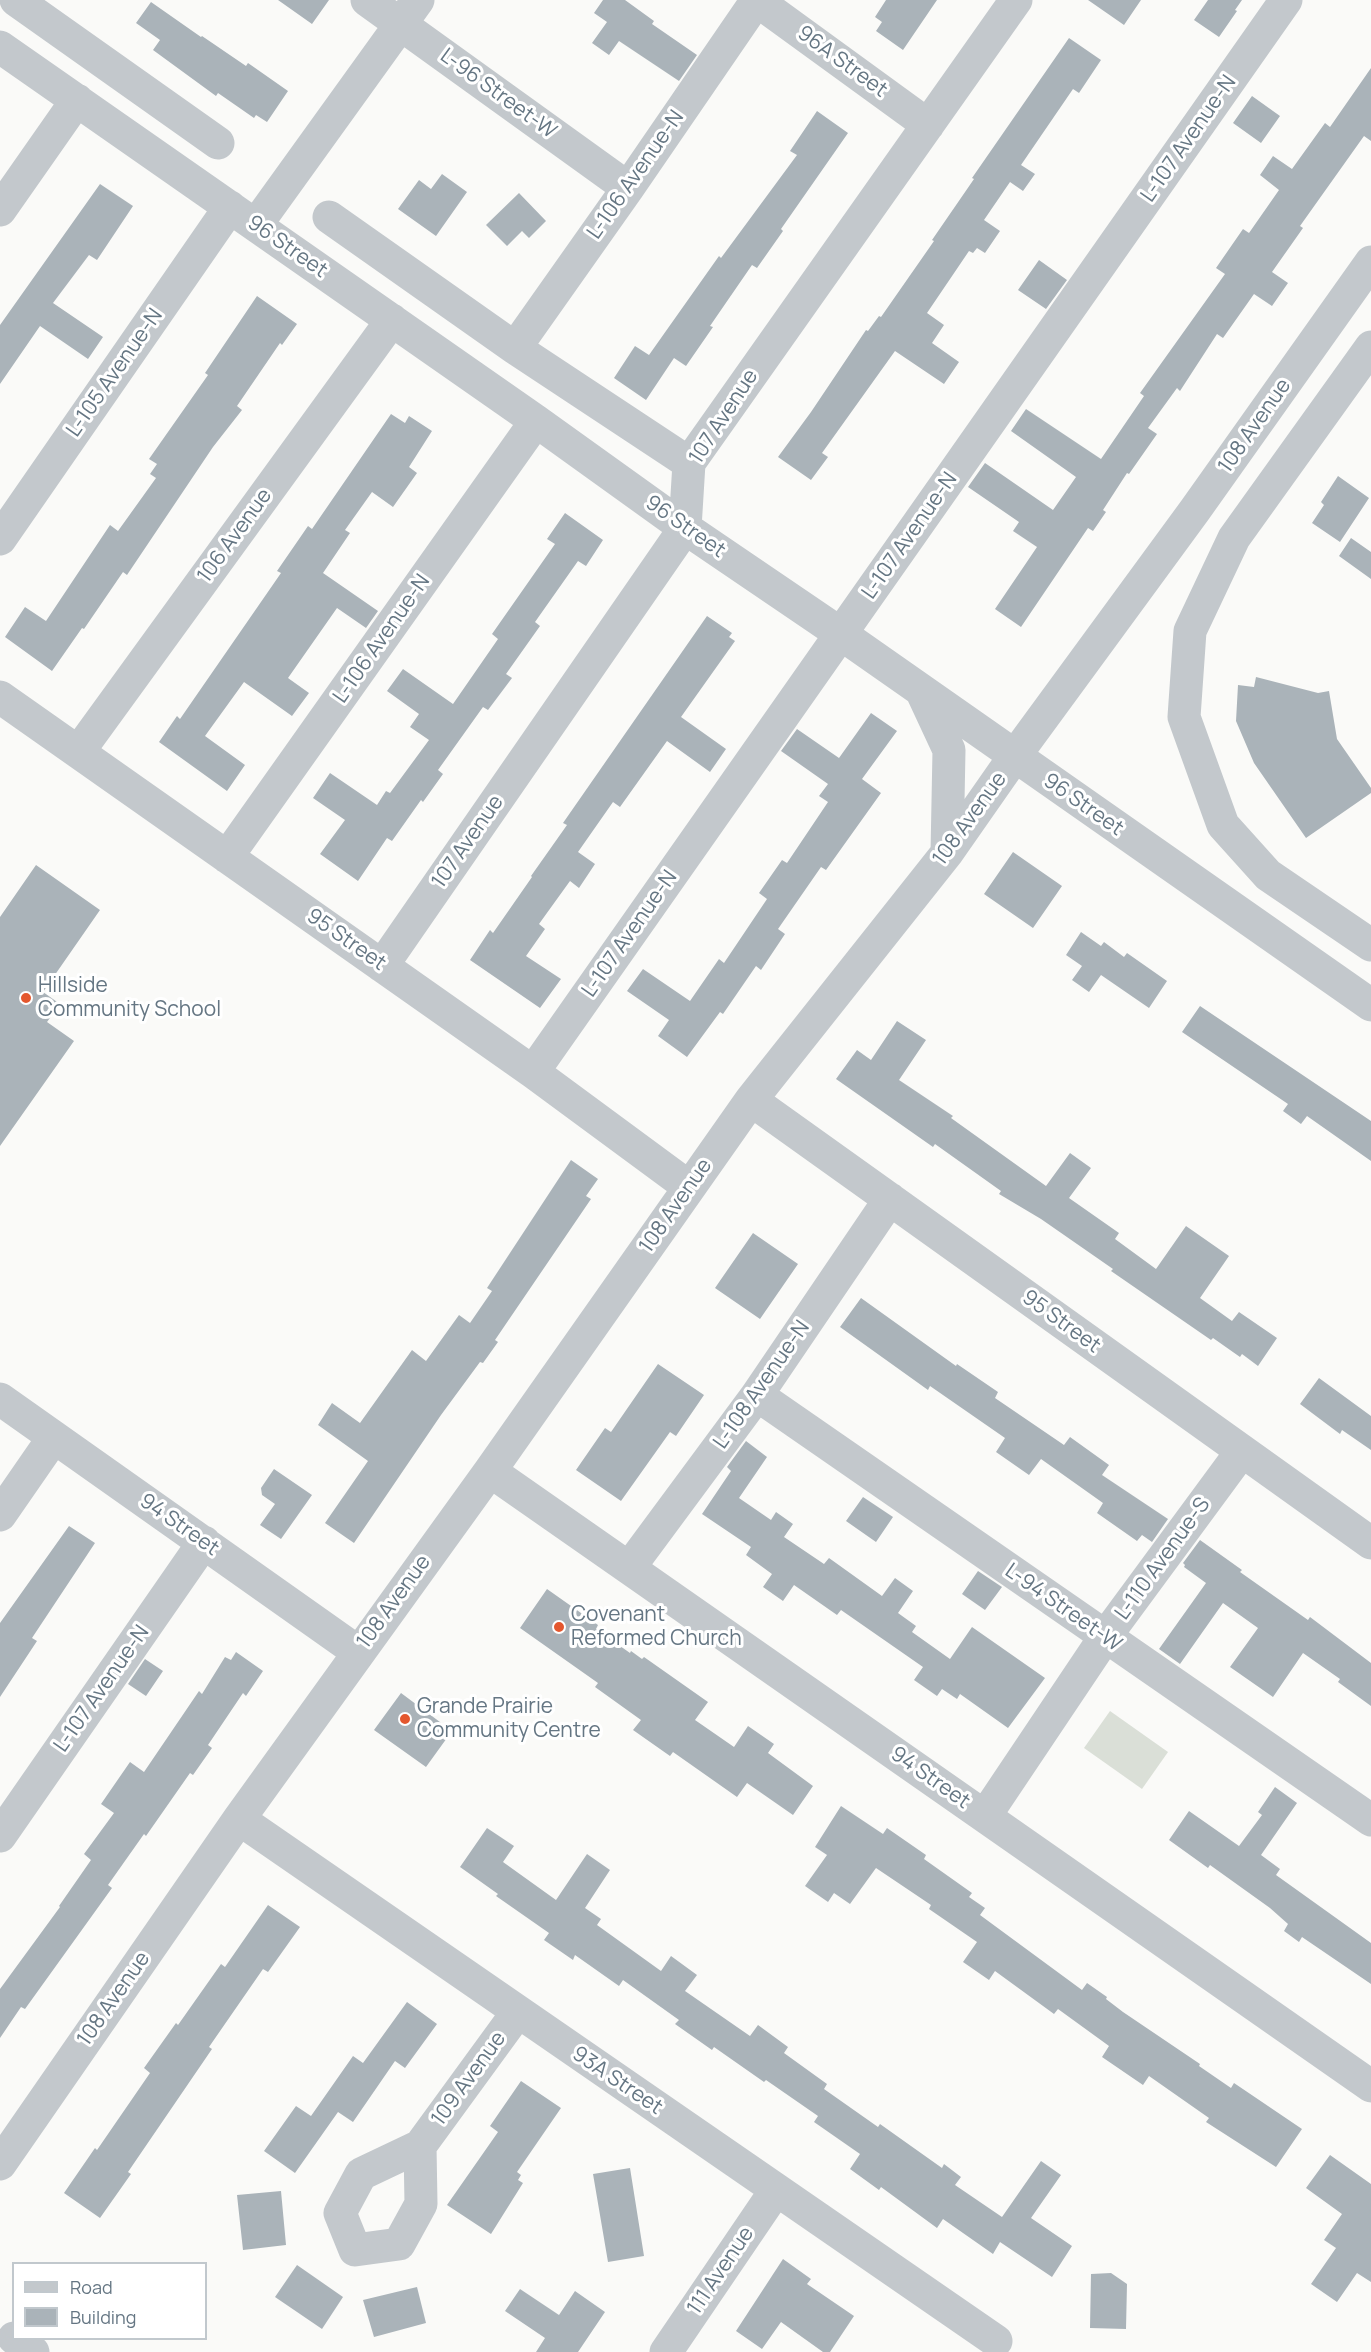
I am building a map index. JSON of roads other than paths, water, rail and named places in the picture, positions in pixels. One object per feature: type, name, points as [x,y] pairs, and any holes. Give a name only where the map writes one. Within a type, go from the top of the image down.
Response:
[{"type":"street","points":[[16,0],[219,143]]},
{"type":"street","name":"L-96 Street-W","points":[[367,0],[409,11],[628,189]]},
{"type":"street","name":"96A Street","points":[[756,0],[928,124]]},
{"type":"street","name":"L-106 Avenue-N","points":[[515,348],[628,189],[756,0]]},
{"type":"street","name":"107 Avenue","points":[[382,966],[685,528],[690,463],[1016,0]]},
{"type":"street","name":"L-107 Avenue-N","points":[[533,1072],[1286,0]]},
{"type":"street","name":"L-105 Avenue-N","points":[[0,539],[243,216],[409,11]]},
{"type":"street","name":"96 Street","points":[[0,46],[685,528],[922,690],[1014,757],[1371,1005]]},
{"type":"street","points":[[0,210],[77,100]]},
{"type":"street","points":[[329,217],[515,348],[690,463]]},
{"type":"street","name":"108 Avenue","points":[[0,2164],[239,1819],[490,1471],[751,1100],[947,853],[1371,262]]},
{"type":"street","name":"106 Avenue","points":[[79,751],[392,320]]},
{"type":"street","points":[[1371,347],[1234,538],[1190,631],[1184,717],[1223,825],[1268,875],[1371,945]]},
{"type":"street","name":"L-106 Avenue-N","points":[[227,857],[536,421]]},
{"type":"street","points":[[1195,510],[1234,538]]},
{"type":"street","points":[[922,690],[950,750],[947,853]]},
{"type":"street","name":"95 Street","points":[[0,697],[533,1072],[690,1187]]},
{"type":"street","name":"95 Street","points":[[751,1100],[1371,1543]]},
{"type":"street","name":"L-108 Avenue-N","points":[[629,1568],[757,1395],[890,1199]]},
{"type":"street","name":"L-94 Street-W","points":[[757,1395],[1371,1820]]},
{"type":"street","name":"94 Street","points":[[0,1399],[358,1652]]},
{"type":"street","points":[[0,1515],[54,1437]]},
{"type":"street","name":"L-110 Avenue-S","points":[[985,1816],[1106,1637],[1242,1451]]},
{"type":"street","name":"94 Street","points":[[490,1471],[1371,2086]]},
{"type":"street","name":"L-107 Avenue-N","points":[[0,1836],[204,1542]]},
{"type":"street","name":"93A Street","points":[[239,1819],[517,2013],[996,2341]]},
{"type":"street","name":"109 Avenue","points":[[420,2146],[517,2013]]},
{"type":"street","name":"111 Avenue","points":[[666,2352],[776,2190]]},
{"type":"street","points":[[17,2340],[33,2352]]},
{"type":"place","name":"Hillside Community School","points":[[26,998]]},
{"type":"place","name":"Covenant Reformed Church","points":[[559,1627]]},
{"type":"place","name":"Grande Prairie Community Centre","points":[[405,1719]]}]
